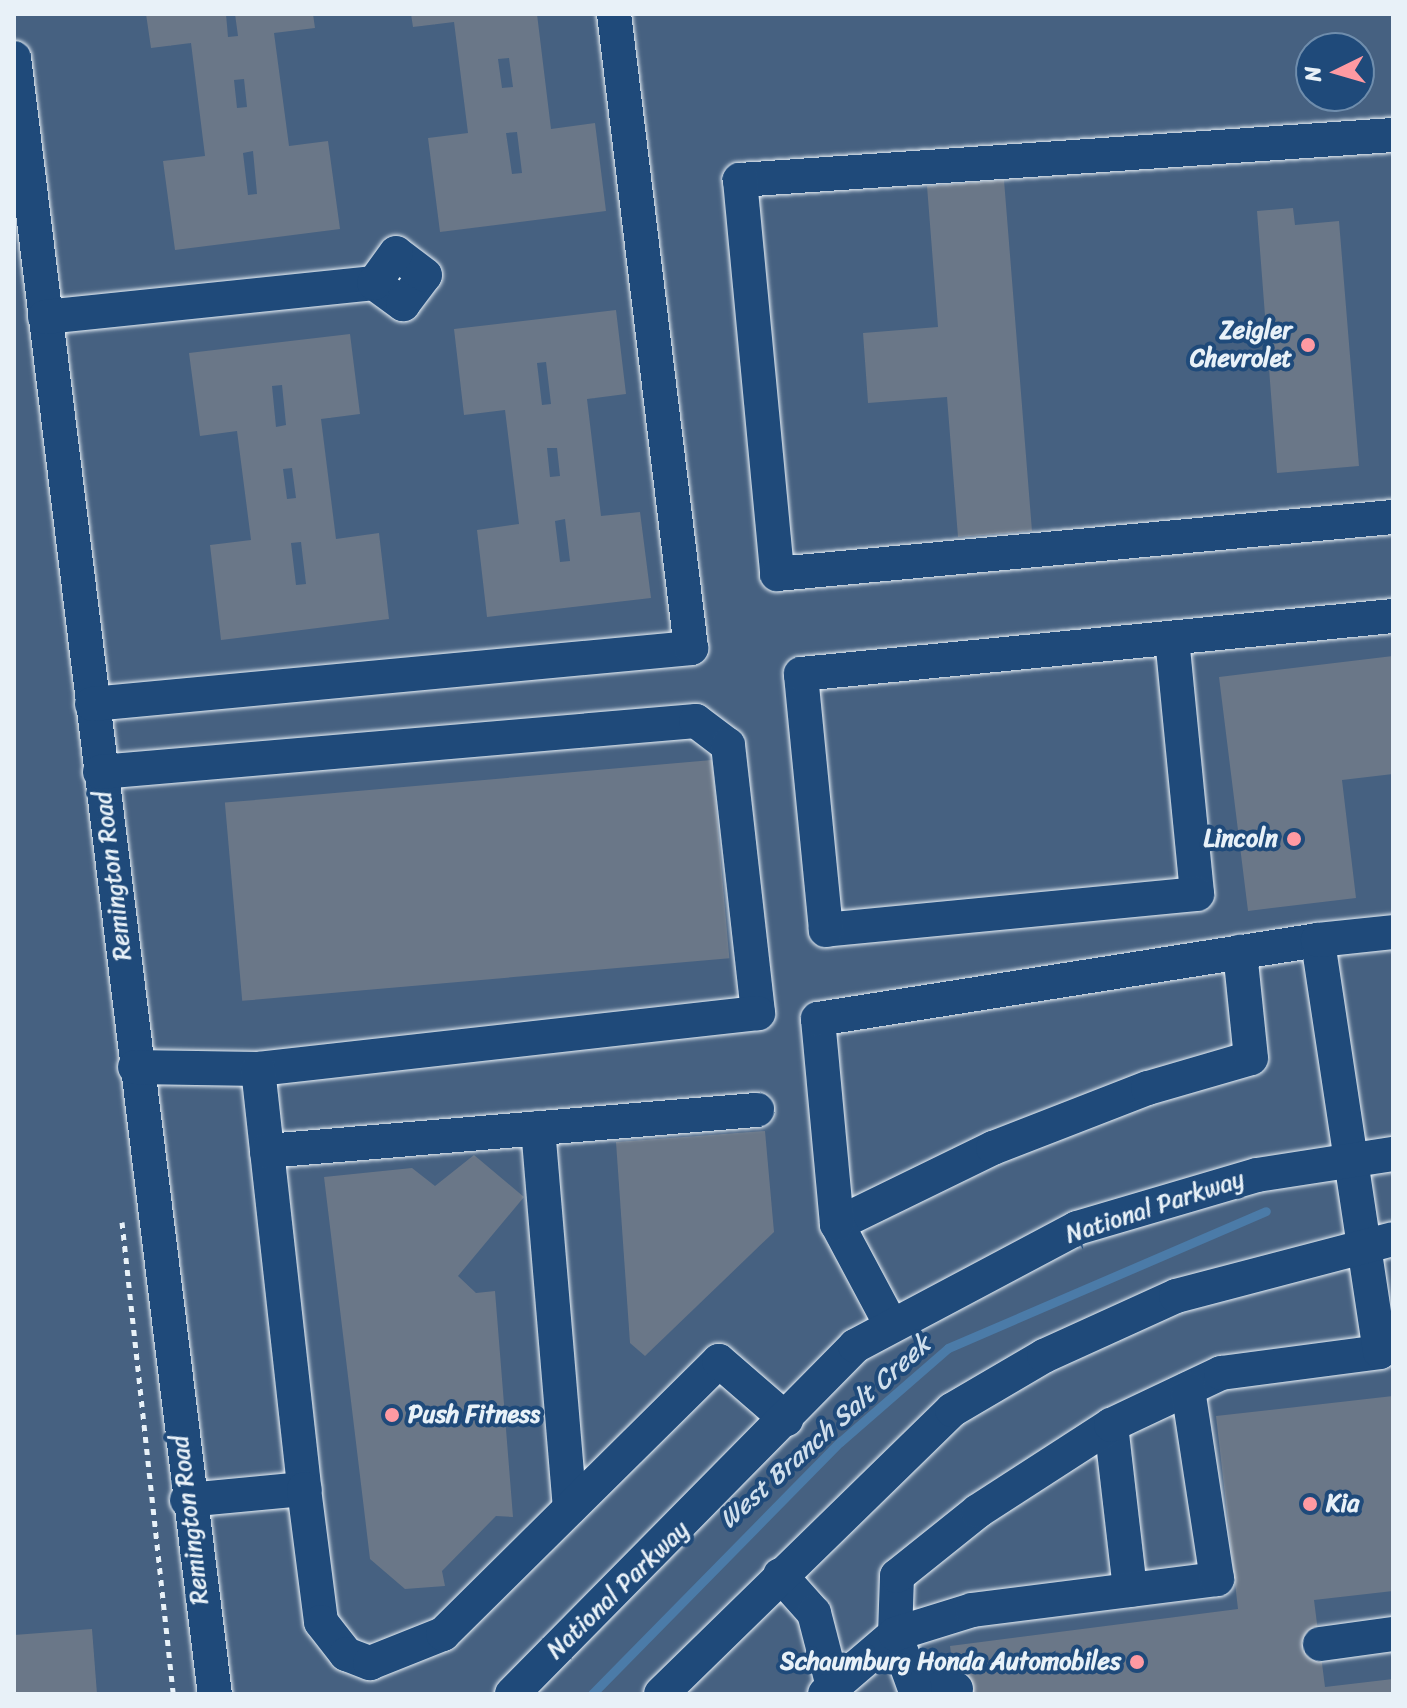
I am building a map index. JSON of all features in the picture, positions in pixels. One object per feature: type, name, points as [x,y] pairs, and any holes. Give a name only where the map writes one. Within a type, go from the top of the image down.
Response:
[{"type":"street","points":[[92,704],[691,648],[614,14]]},
{"type":"street","name":"Remington Road","points":[[14,58],[187,1500],[215,1694]]},
{"type":"street","points":[[1393,135],[740,180],[777,574],[1393,517]]},
{"type":"street","points":[[45,317],[374,283]]},
{"type":"street","points":[[1172,638],[1197,894],[826,930],[801,674],[1393,616]]},
{"type":"street","points":[[100,772],[696,721],[728,745],[758,1013],[258,1069],[135,1067]]},
{"type":"street","points":[[891,1325],[837,1224],[818,1019],[1318,940],[1393,932]]},
{"type":"street","points":[[956,1689],[915,1689],[895,1634],[897,1576],[1032,1473],[1111,1425],[1221,1373],[1387,1352],[1378,1241],[1346,1159],[1318,940]]},
{"type":"street","points":[[837,1224],[993,1148],[1148,1088],[1251,1058],[1240,952]]},
{"type":"street","points":[[258,1069],[321,1622],[346,1654],[370,1663],[443,1634],[719,1361],[786,1419]]},
{"type":"street","points":[[267,1151],[757,1110]]},
{"type":"street","points":[[538,1128],[570,1508]]},
{"type":"street","name":"National Parkway","points":[[512,1694],[855,1346],[1077,1228],[1257,1175],[1393,1154]]},
{"type":"street","points":[[661,1694],[952,1410],[1044,1356],[1176,1296],[1378,1241]]},
{"type":"street","points":[[780,1575],[814,1613],[832,1691],[895,1634],[972,1610],[1217,1579],[1188,1389]]},
{"type":"street","points":[[1111,1425],[1130,1590]]},
{"type":"street","points":[[187,1500],[304,1489]]},
{"type":"street","points":[[1320,1644],[1393,1634]]},
{"type":"shaded area","points":[[14,14],[1393,14],[1393,1694],[14,1694]]},
{"type":"building","points":[[146,14],[226,14],[228,37],[238,36],[235,14],[313,14],[315,28],[274,33],[289,146],[328,141],[340,229],[175,250],[163,161],[205,156],[191,43],[151,48]],"holes":[[[244,79],[247,107],[237,108],[234,80]],[[253,151],[257,194],[248,195],[243,153]]]},
{"type":"building","points":[[411,14],[537,14],[551,129],[595,123],[606,211],[440,232],[428,138],[468,133],[454,22],[413,27]],"holes":[[[509,58],[513,87],[502,88],[498,59]],[[517,132],[522,173],[512,174],[506,133]]]},
{"type":"building","points":[[1004,180],[1032,531],[958,537],[947,397],[868,403],[863,333],[938,327],[927,186]]},
{"type":"building","name":"Zeigler Chevrolet","points":[[1293,208],[1295,225],[1339,221],[1359,466],[1277,473],[1257,211]]},
{"type":"building","points":[[616,310],[626,394],[587,399],[601,516],[640,512],[651,598],[487,617],[477,530],[519,524],[505,410],[464,415],[454,329]],"holes":[[[546,362],[551,404],[542,405],[537,363]],[[547,448],[557,448],[560,476],[550,477]],[[565,519],[570,561],[560,562],[555,521]]]},
{"type":"building","points":[[350,334],[360,414],[321,419],[336,539],[379,533],[389,619],[221,640],[210,545],[251,540],[237,431],[200,436],[189,353]],"holes":[[[282,385],[286,425],[276,427],[272,386]],[[292,468],[296,498],[287,499],[283,469]],[[301,542],[306,584],[296,585],[291,543]]]},
{"type":"building","name":"Lincoln","points":[[1393,656],[1393,774],[1342,780],[1356,898],[1248,911],[1219,677]]},
{"type":"building","points":[[712,760],[729,958],[242,1001],[225,803]]},
{"type":"building","points":[[765,1131],[774,1232],[645,1356],[630,1343],[616,1142]]},
{"type":"building","points":[[474,1155],[524,1197],[458,1276],[476,1293],[495,1291],[513,1517],[496,1516],[442,1571],[445,1586],[405,1589],[370,1559],[324,1177],[412,1168],[435,1186]]},
{"type":"building","points":[[1393,1396],[1393,1591],[1314,1600],[1325,1687],[1393,1679],[1393,1694],[956,1694],[950,1646],[1238,1609],[1216,1416]]},
{"type":"building","points":[[92,1629],[97,1694],[14,1694],[14,1635]]},
{"type":"waterway","name":"West Branch Salt Creek","points":[[592,1694],[840,1442],[948,1348],[1266,1211]]},
{"type":"place","name":"Zeigler Chevrolet","points":[[1308,345]]},
{"type":"place","name":"Lincoln","points":[[1294,839]]},
{"type":"place","name":"Push Fitness","points":[[392,1415]]},
{"type":"place","name":"Kia","points":[[1310,1504]]},
{"type":"place","name":"Schaumburg Honda Automobiles","points":[[1137,1662]]}]
